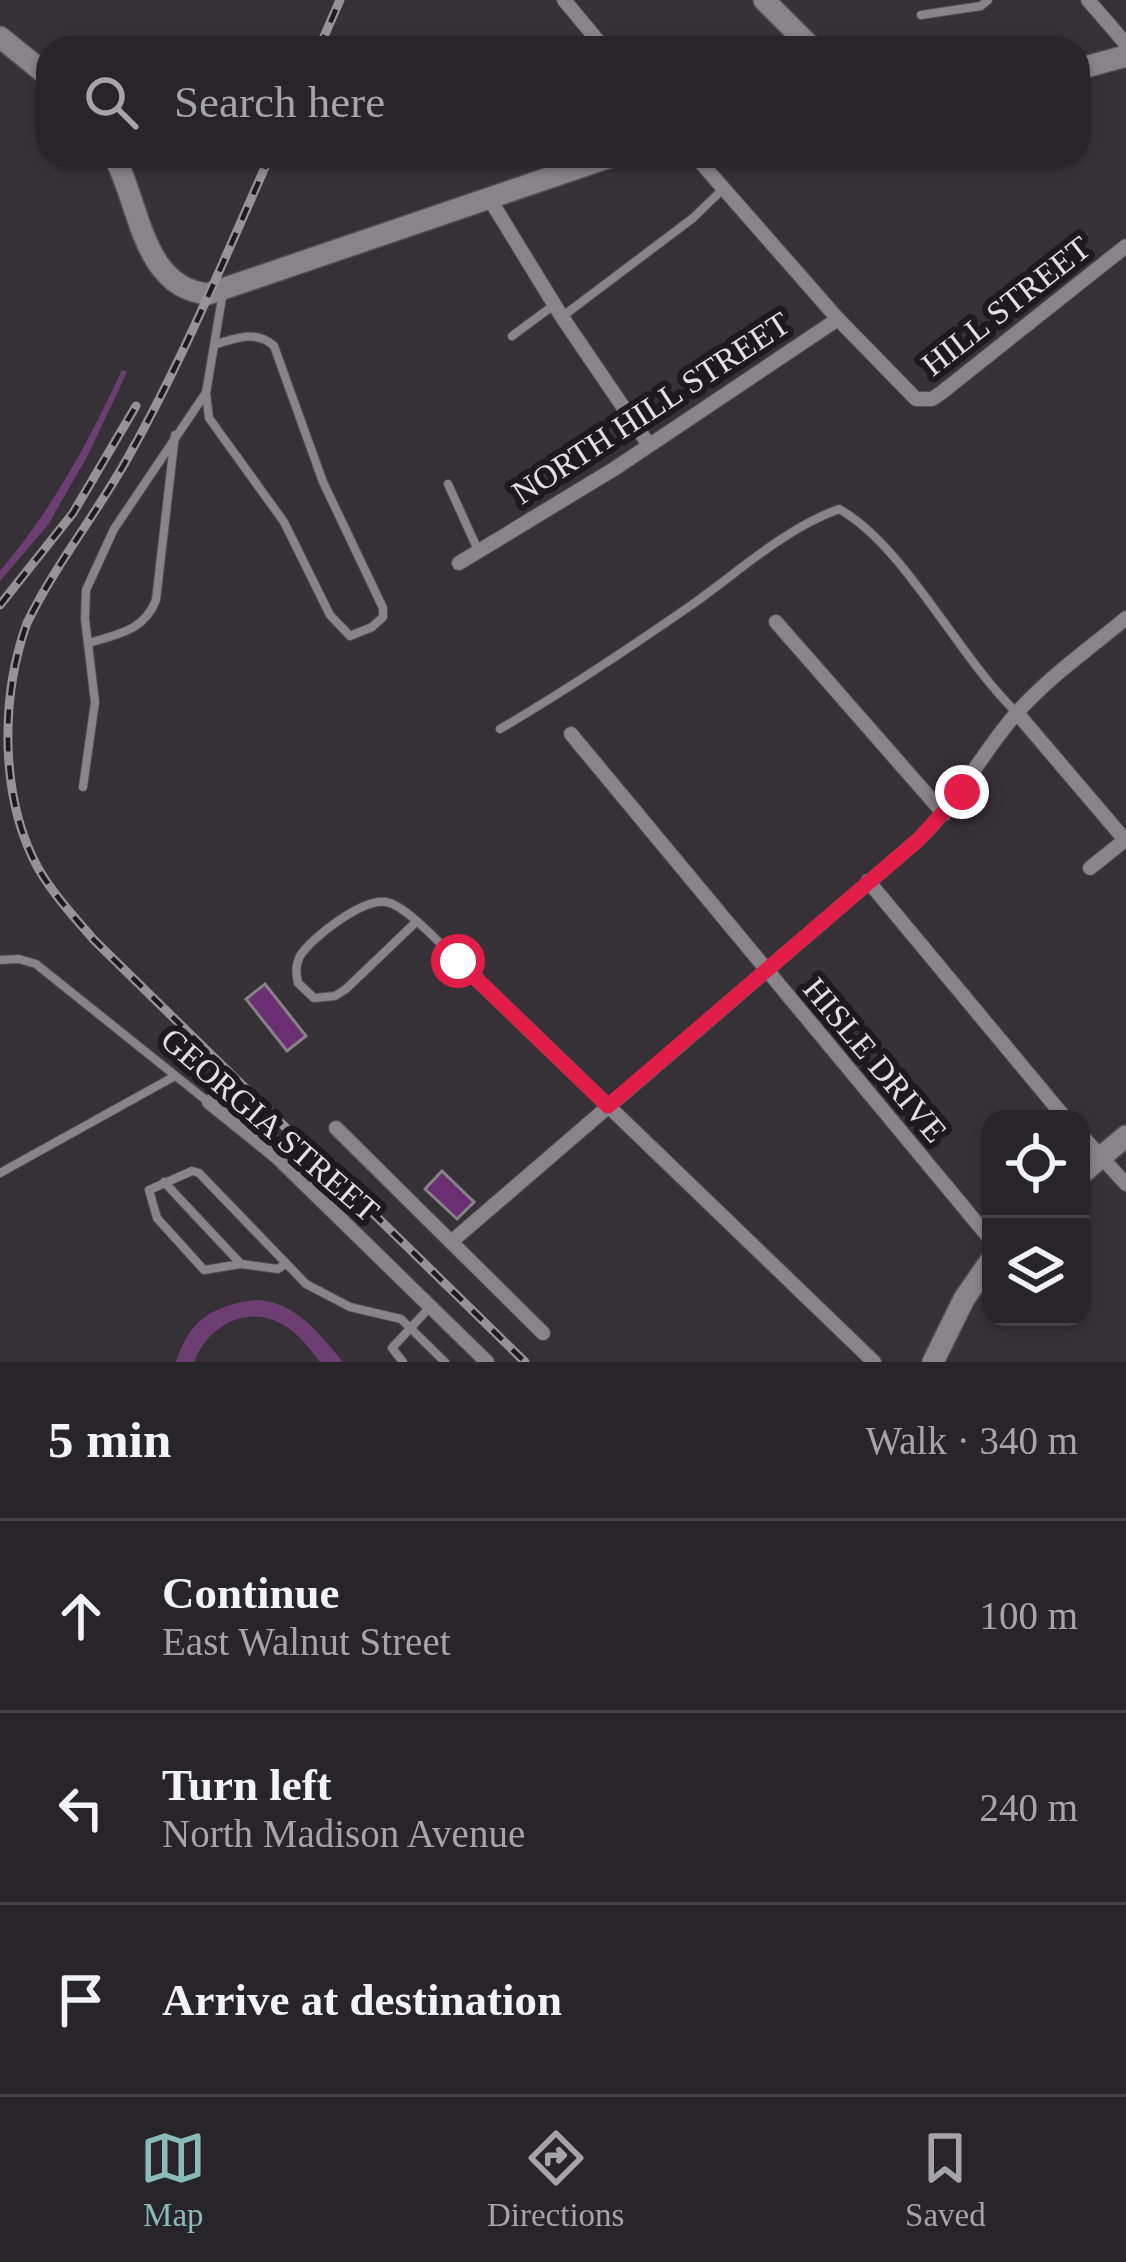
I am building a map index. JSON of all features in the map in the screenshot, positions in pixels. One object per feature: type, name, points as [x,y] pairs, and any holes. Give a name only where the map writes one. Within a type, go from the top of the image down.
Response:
[{"type":"street","points":[[564,0],[594,36]]},
{"type":"street","points":[[764,0],[800,36]]},
{"type":"street","points":[[1088,0],[1126,44]]},
{"type":"street","points":[[0,37],[36,66]]},
{"type":"street","points":[[1090,66],[1126,56]]},
{"type":"street","points":[[119,168],[162,272],[179,287],[208,294],[578,168]]},
{"type":"street","points":[[705,168],[838,320]]},
{"type":"street","points":[[489,198],[649,445]]},
{"type":"street","name":"HILL STREET","points":[[916,399],[932,399],[941,393],[1126,246]]},
{"type":"street","name":"NORTH HILL STREET","points":[[459,562],[649,445],[838,320],[916,399]]},
{"type":"street","points":[[451,1242],[944,814],[1017,713],[1126,618]]},
{"type":"street","points":[[776,622],[944,814]]},
{"type":"street","points":[[1017,713],[1126,841],[1090,868]]},
{"type":"street","name":"HISLE DRIVE","points":[[571,734],[982,1229]]},
{"type":"street","points":[[868,880],[1059,1110]]},
{"type":"street","points":[[465,968],[874,1362]]},
{"type":"street","name":"GEORGIA STREET","points":[[209,1102],[275,1156],[487,1362]]},
{"type":"street","points":[[336,1128],[543,1334]]},
{"type":"street","points":[[1090,1166],[1126,1136]]},
{"type":"street","points":[[1090,1145],[1126,1184]]},
{"type":"street","points":[[933,1362],[982,1273]]},
{"type":"lane","points":[[921,15],[980,6],[988,0]]},
{"type":"lane","points":[[512,336],[559,311],[693,218],[724,188]]},
{"type":"lane","points":[[216,344],[254,336],[274,346],[323,482],[383,608],[382,617],[372,627],[350,636],[330,615],[284,522],[209,418],[206,393],[223,290]]},
{"type":"lane","points":[[82,788],[95,702],[86,590],[114,529],[206,393]]},
{"type":"lane","points":[[89,643],[137,628],[150,615],[156,600],[175,434]]},
{"type":"lane","points":[[448,484],[479,551]]},
{"type":"lane","points":[[500,729],[692,605],[778,540],[839,509],[862,522],[886,548],[973,664],[1017,713]]},
{"type":"lane","points":[[416,922],[335,996],[314,998],[298,983],[296,967],[307,948],[357,908],[388,902],[416,922],[465,968]]},
{"type":"lane","name":"GEORGIA STREET","points":[[0,960],[19,958],[36,964],[209,1102]]},
{"type":"lane","points":[[0,1174],[175,1076]]},
{"type":"lane","points":[[286,1263],[270,1269],[241,1264],[208,1272],[157,1218],[149,1190],[192,1171],[199,1173],[286,1263],[306,1284],[360,1310],[401,1319],[445,1362]]},
{"type":"lane","points":[[164,1182],[241,1264]]},
{"type":"lane","points":[[403,1362],[392,1348],[430,1307]]},
{"type":"shaded area","points":[[122,370],[127,372],[88,455],[48,525],[0,581],[0,571],[68,475]]},
{"type":"shaded area","points":[[255,1300],[294,1312],[343,1362],[320,1362],[284,1325],[252,1316],[217,1330],[194,1362],[176,1362],[188,1335],[205,1317],[226,1306]]},
{"type":"building","points":[[265,984],[306,1036],[287,1051],[246,999]]},
{"type":"building","points":[[442,1171],[474,1202],[457,1219],[425,1189]]},
{"type":"railway","points":[[324,36],[340,0]]},
{"type":"railway","points":[[265,168],[150,416],[27,623],[9,715],[16,811],[38,868],[94,940],[525,1362]]},
{"type":"railway","points":[[0,605],[73,513],[136,406]]},
{"type":"route","points":[[458,961],[608,1106],[918,840],[962,792]]}]
